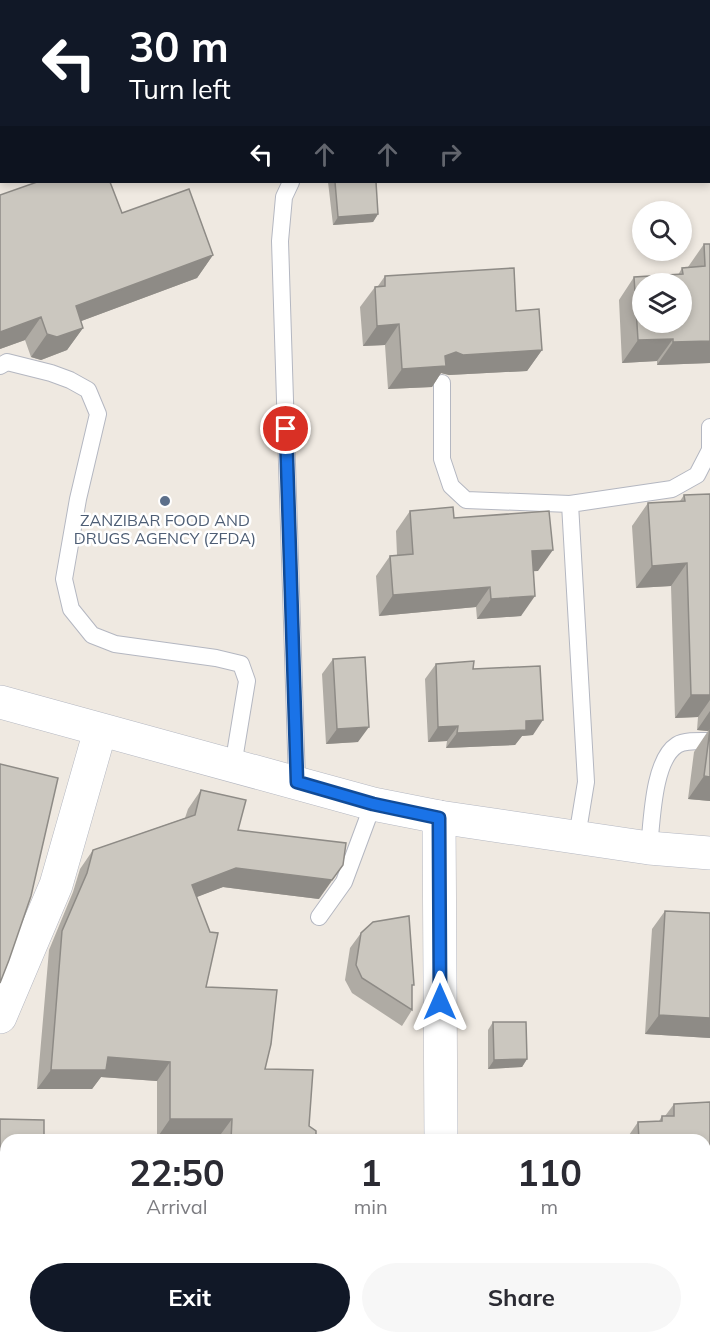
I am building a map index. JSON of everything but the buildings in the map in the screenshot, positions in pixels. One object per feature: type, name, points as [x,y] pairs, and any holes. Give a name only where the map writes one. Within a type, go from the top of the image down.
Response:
[{"type":"street","points":[[0,702],[373,804],[439,818],[649,848],[710,853]]},
{"type":"street","points":[[0,1017],[56,885],[100,731]]},
{"type":"street","points":[[439,818],[441,1134]]},
{"type":"lane","points":[[291,183],[284,197],[280,241],[297,782]]},
{"type":"lane","points":[[0,366],[7,362],[51,374],[70,380],[88,390],[98,414],[78,499],[64,579],[71,609],[92,635],[115,644],[216,658],[241,664],[247,681],[233,766]]},
{"type":"lane","points":[[442,383],[442,459],[451,486],[466,500],[570,504],[672,489],[697,475],[710,450],[710,428]]},
{"type":"lane","points":[[570,504],[586,782],[577,837]]},
{"type":"lane","points":[[649,848],[656,790],[665,756],[678,743],[710,741]]},
{"type":"lane","points":[[319,917],[344,882],[373,804]]},
{"type":"place","name":"ZANZIBAR FOOD AND DRUGS AGENCY (ZFDA)","points":[[165,501]]},
{"type":"route","points":[[286,429],[297,782],[373,804],[439,818],[440,1002]]}]
